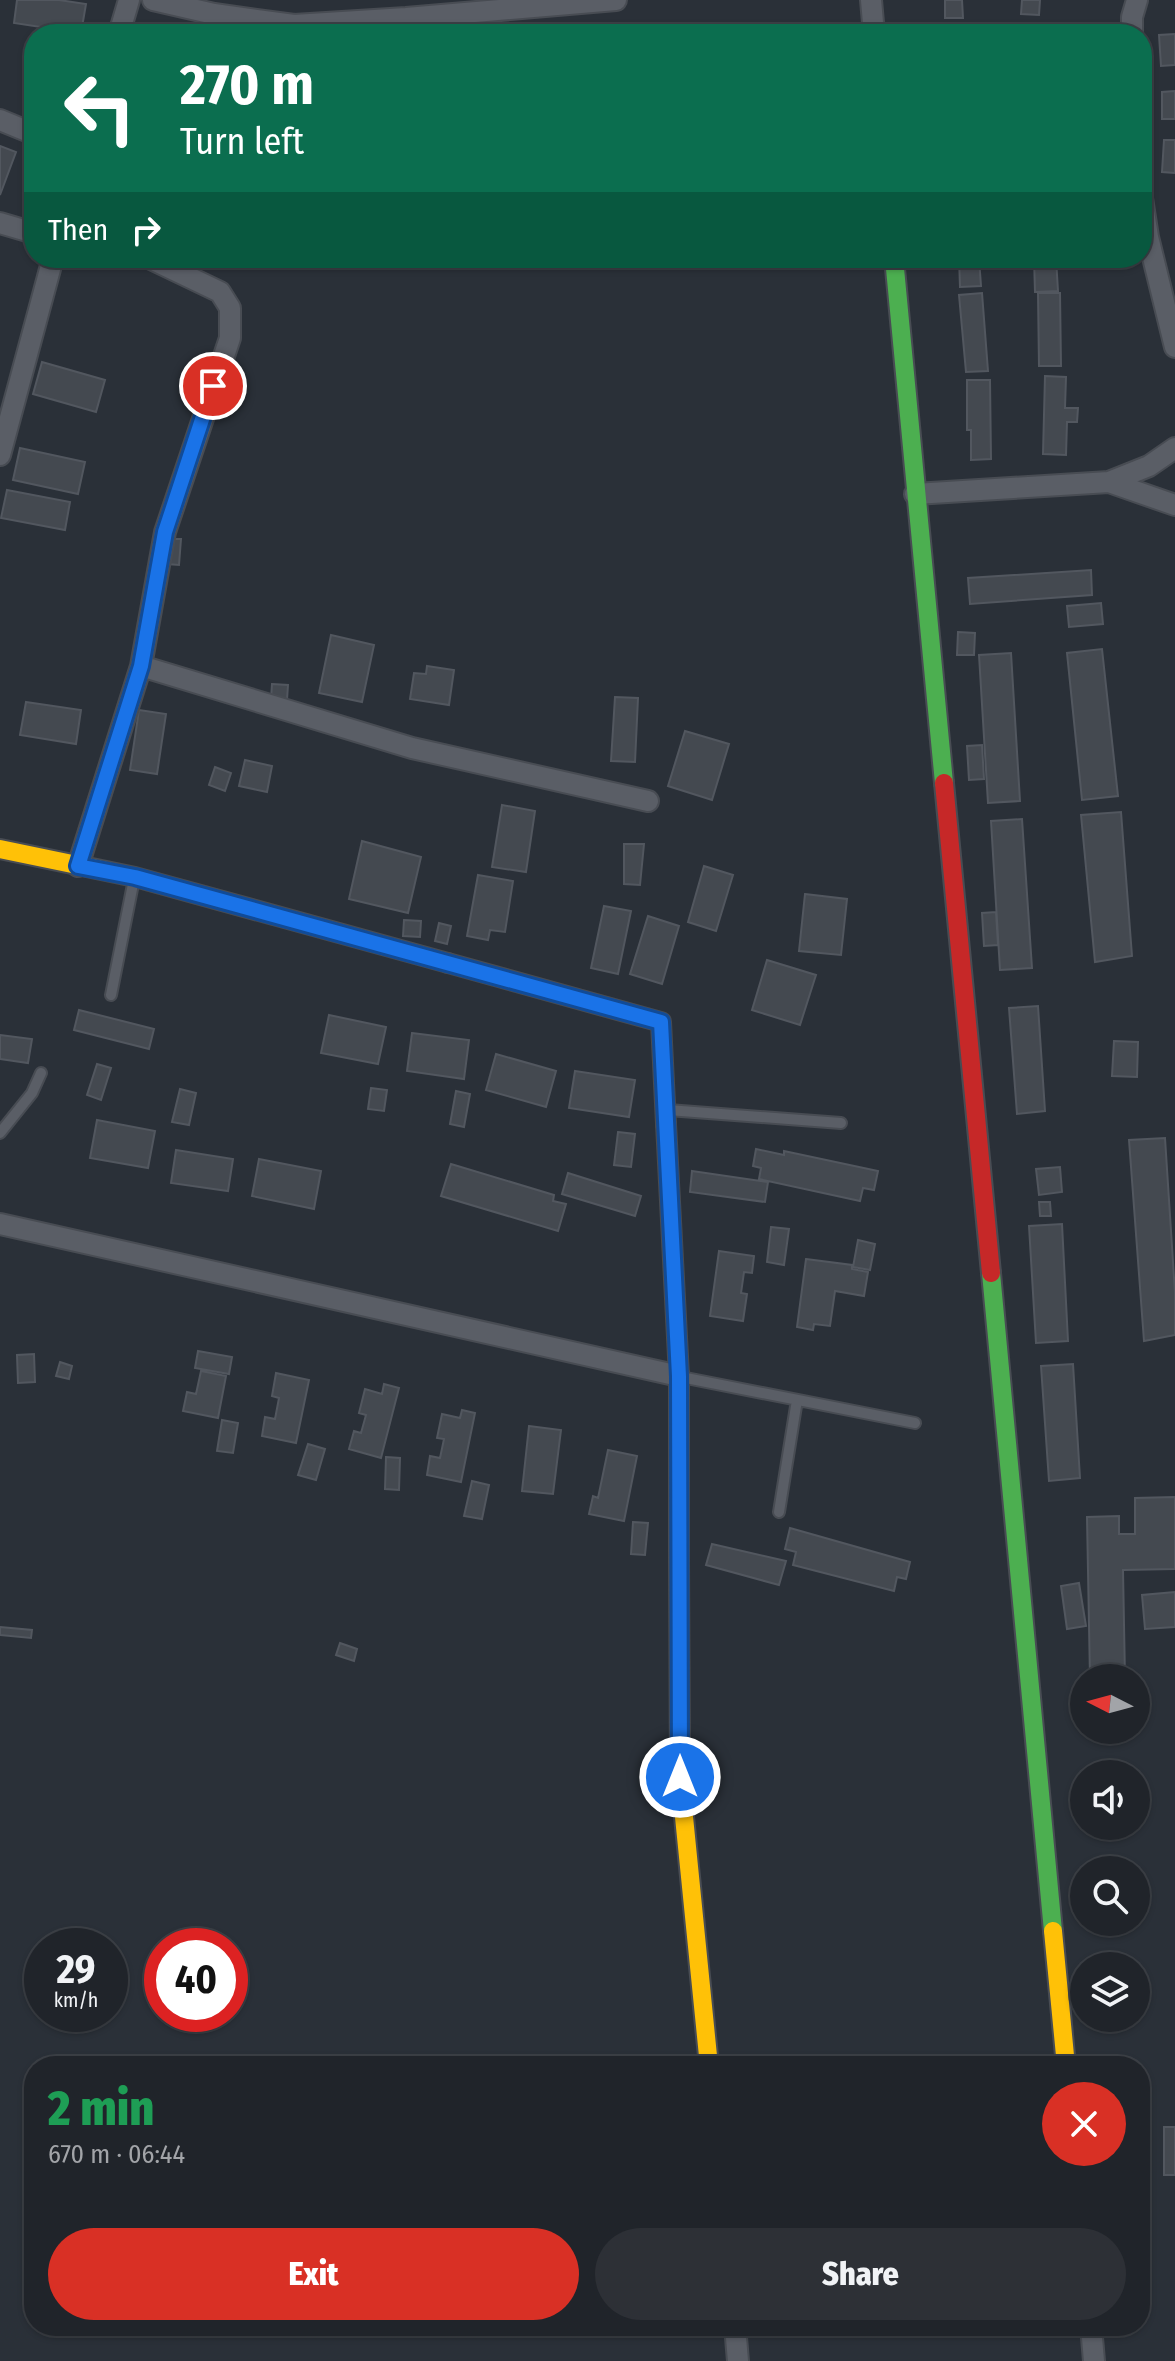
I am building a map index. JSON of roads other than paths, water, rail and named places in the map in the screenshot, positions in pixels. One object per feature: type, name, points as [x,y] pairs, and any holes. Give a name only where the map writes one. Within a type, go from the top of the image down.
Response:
[{"type":"street","points":[[122,24],[129,0]]},
{"type":"street","points":[[153,0],[214,14],[287,24]]},
{"type":"street","points":[[301,24],[405,9],[616,0]]},
{"type":"street","points":[[871,0],[873,24]]},
{"type":"street","points":[[1132,24],[1137,0]]},
{"type":"street","points":[[0,120],[24,130]]},
{"type":"street","points":[[0,223],[24,230]]},
{"type":"street","points":[[1152,253],[1175,347]]},
{"type":"street","points":[[0,455],[3,432],[50,268]]},
{"type":"street","points":[[78,866],[141,666],[165,532],[230,338],[230,308],[220,292],[170,268]]},
{"type":"street","points":[[895,268],[1065,2056]]},
{"type":"street","points":[[915,494],[1109,482],[1149,466],[1175,448]]},
{"type":"street","points":[[1109,482],[1175,505]]},
{"type":"street","points":[[141,666],[412,748],[648,801]]},
{"type":"street","points":[[0,849],[135,877],[661,1022],[679,1376],[680,1777],[708,2056]]},
{"type":"street","points":[[0,1224],[679,1376]]},
{"type":"street","points":[[736,2336],[738,2361]]},
{"type":"street","points":[[1092,2336],[1094,2361]]},
{"type":"lane","points":[[111,995],[135,877]]},
{"type":"lane","points":[[0,1133],[32,1093],[41,1073]]},
{"type":"lane","points":[[666,1109],[841,1123]]},
{"type":"lane","points":[[679,1376],[915,1423]]},
{"type":"lane","points":[[779,1512],[797,1400]]}]
